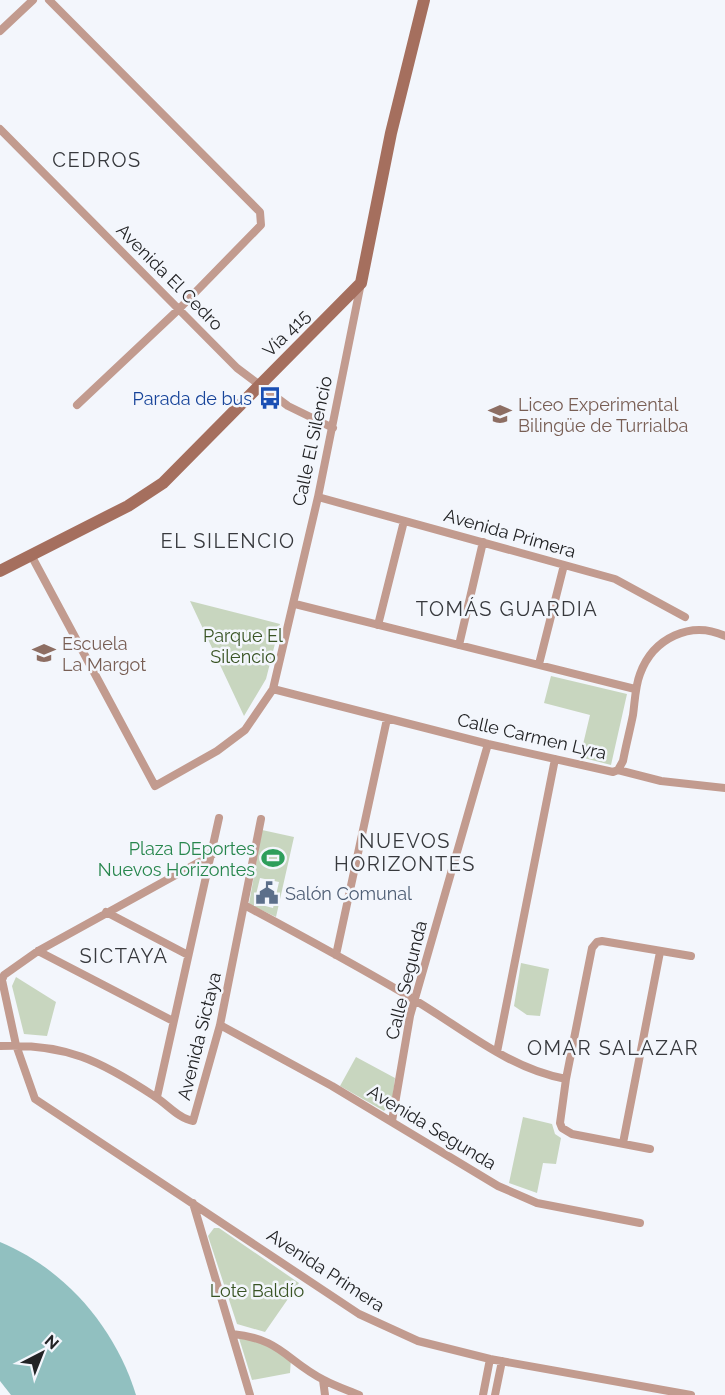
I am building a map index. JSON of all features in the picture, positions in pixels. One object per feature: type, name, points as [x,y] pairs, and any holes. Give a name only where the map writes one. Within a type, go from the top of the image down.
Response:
[{"type":"street","points":[[0,31],[33,0]]},
{"type":"street","points":[[49,0],[229,180],[260,212],[262,219],[261,225],[179,309],[77,405]]},
{"type":"street","points":[[361,283],[390,133],[424,0]]},
{"type":"street","name":"Avenida El Cedro","points":[[0,129],[258,386],[288,406],[333,428]]},
{"type":"street","name":"Vía 415","points":[[0,571],[128,506],[163,483],[361,283]]},
{"type":"street","name":"Calle El Silencio","points":[[31,555],[155,786],[217,752],[244,730],[273,689],[295,604],[361,283]]},
{"type":"street","name":"Avenida Primera","points":[[318,497],[615,579],[685,617]]},
{"type":"street","points":[[378,625],[404,521]]},
{"type":"street","points":[[459,645],[483,542]]},
{"type":"street","points":[[539,664],[564,565]]},
{"type":"street","points":[[295,604],[635,689]]},
{"type":"street","name":"Calle Carmen Lyra","points":[[273,689],[488,744],[609,772],[618,770],[625,749],[635,689],[649,656],[675,634],[698,628],[711,629],[725,636]]},
{"type":"street","points":[[336,955],[387,719]]},
{"type":"street","name":"Calle Segunda","points":[[392,1121],[415,1000],[488,744]]},
{"type":"street","points":[[497,1052],[555,759]]},
{"type":"street","points":[[618,770],[661,782],[725,788]]},
{"type":"street","points":[[157,1097],[219,818]]},
{"type":"street","name":"Avenida Sictaya","points":[[0,1046],[42,1045],[93,1060],[193,1121],[196,1117],[220,1025],[246,906],[261,819]]},
{"type":"street","points":[[16,1045],[2,980],[4,975],[38,951],[212,855]]},
{"type":"street","points":[[246,906],[415,1000],[497,1052],[534,1071],[566,1079]]},
{"type":"street","points":[[106,912],[188,955]]},
{"type":"street","points":[[650,1149],[572,1134],[560,1124],[566,1079],[594,944],[602,941],[691,956]]},
{"type":"street","points":[[38,951],[173,1021]]},
{"type":"street","points":[[623,1143],[660,952]]},
{"type":"street","name":"Avenida Segunda","points":[[220,1025],[392,1121],[498,1186],[537,1203],[640,1223]]},
{"type":"street","name":"Avenida Primera","points":[[16,1045],[34,1099],[359,1314],[418,1341],[490,1359],[665,1393],[691,1395]]},
{"type":"street","points":[[193,1203],[250,1395]]},
{"type":"street","points":[[232,1334],[257,1336],[275,1345],[323,1380],[359,1395]]},
{"type":"street","points":[[483,1395],[490,1359]]},
{"type":"street","points":[[495,1395],[502,1360]]},
{"type":"street","points":[[323,1380],[325,1395]]},
{"type":"green space","name":"Parque El Silencio","points":[[190,601],[280,624],[266,679],[244,716]]},
{"type":"green space","points":[[551,676],[627,694],[611,765],[580,757],[590,715],[544,703]]},
{"type":"green space","points":[[262,830],[294,837],[276,917],[249,904]],"holes":[[[260,878],[279,882],[273,908],[254,903]]]},
{"type":"green space","points":[[521,963],[549,969],[540,1016],[527,1015],[514,1006]]},
{"type":"green space","points":[[16,977],[56,1002],[47,1036],[24,1034],[12,986]]},
{"type":"green space","points":[[356,1057],[395,1078],[392,1103],[384,1111],[340,1086]]},
{"type":"green space","points":[[523,1117],[552,1124],[555,1134],[561,1138],[556,1164],[543,1163],[537,1193],[509,1183]]},
{"type":"green space","name":"Lote Baldío","points":[[214,1228],[219,1228],[299,1283],[265,1332],[237,1324],[208,1236]]},
{"type":"green space","name":"Lote Baldío","points":[[238,1335],[268,1342],[291,1358],[290,1373],[252,1380]]},
{"type":"water","points":[[0,1242],[46,1268],[84,1303],[115,1346],[136,1395],[11,1395],[0,1381]]},
{"type":"place","name":"Parada de bus","points":[[270,398]]},
{"type":"place","name":"Liceo Experimental Bilingüe de Turrialba","points":[[500,414]]},
{"type":"place","name":"Escuela La Margot","points":[[44,653]]},
{"type":"place","name":"Plaza DEportes Nuevos Horizontes","points":[[273,858]]},
{"type":"place","name":"Salón Comunal","points":[[267,893]]},
{"type":"district","name":"CEDROS","points":[[97,160]]},
{"type":"district","name":"EL SILENCIO","points":[[228,541]]},
{"type":"district","name":"TOMÁS GUARDIA","points":[[507,609]]},
{"type":"district","name":"NUEVOS HORIZONTES","points":[[405,852]]},
{"type":"district","name":"SICTAYA","points":[[124,956]]},
{"type":"district","name":"OMAR SALAZAR","points":[[613,1048]]}]
